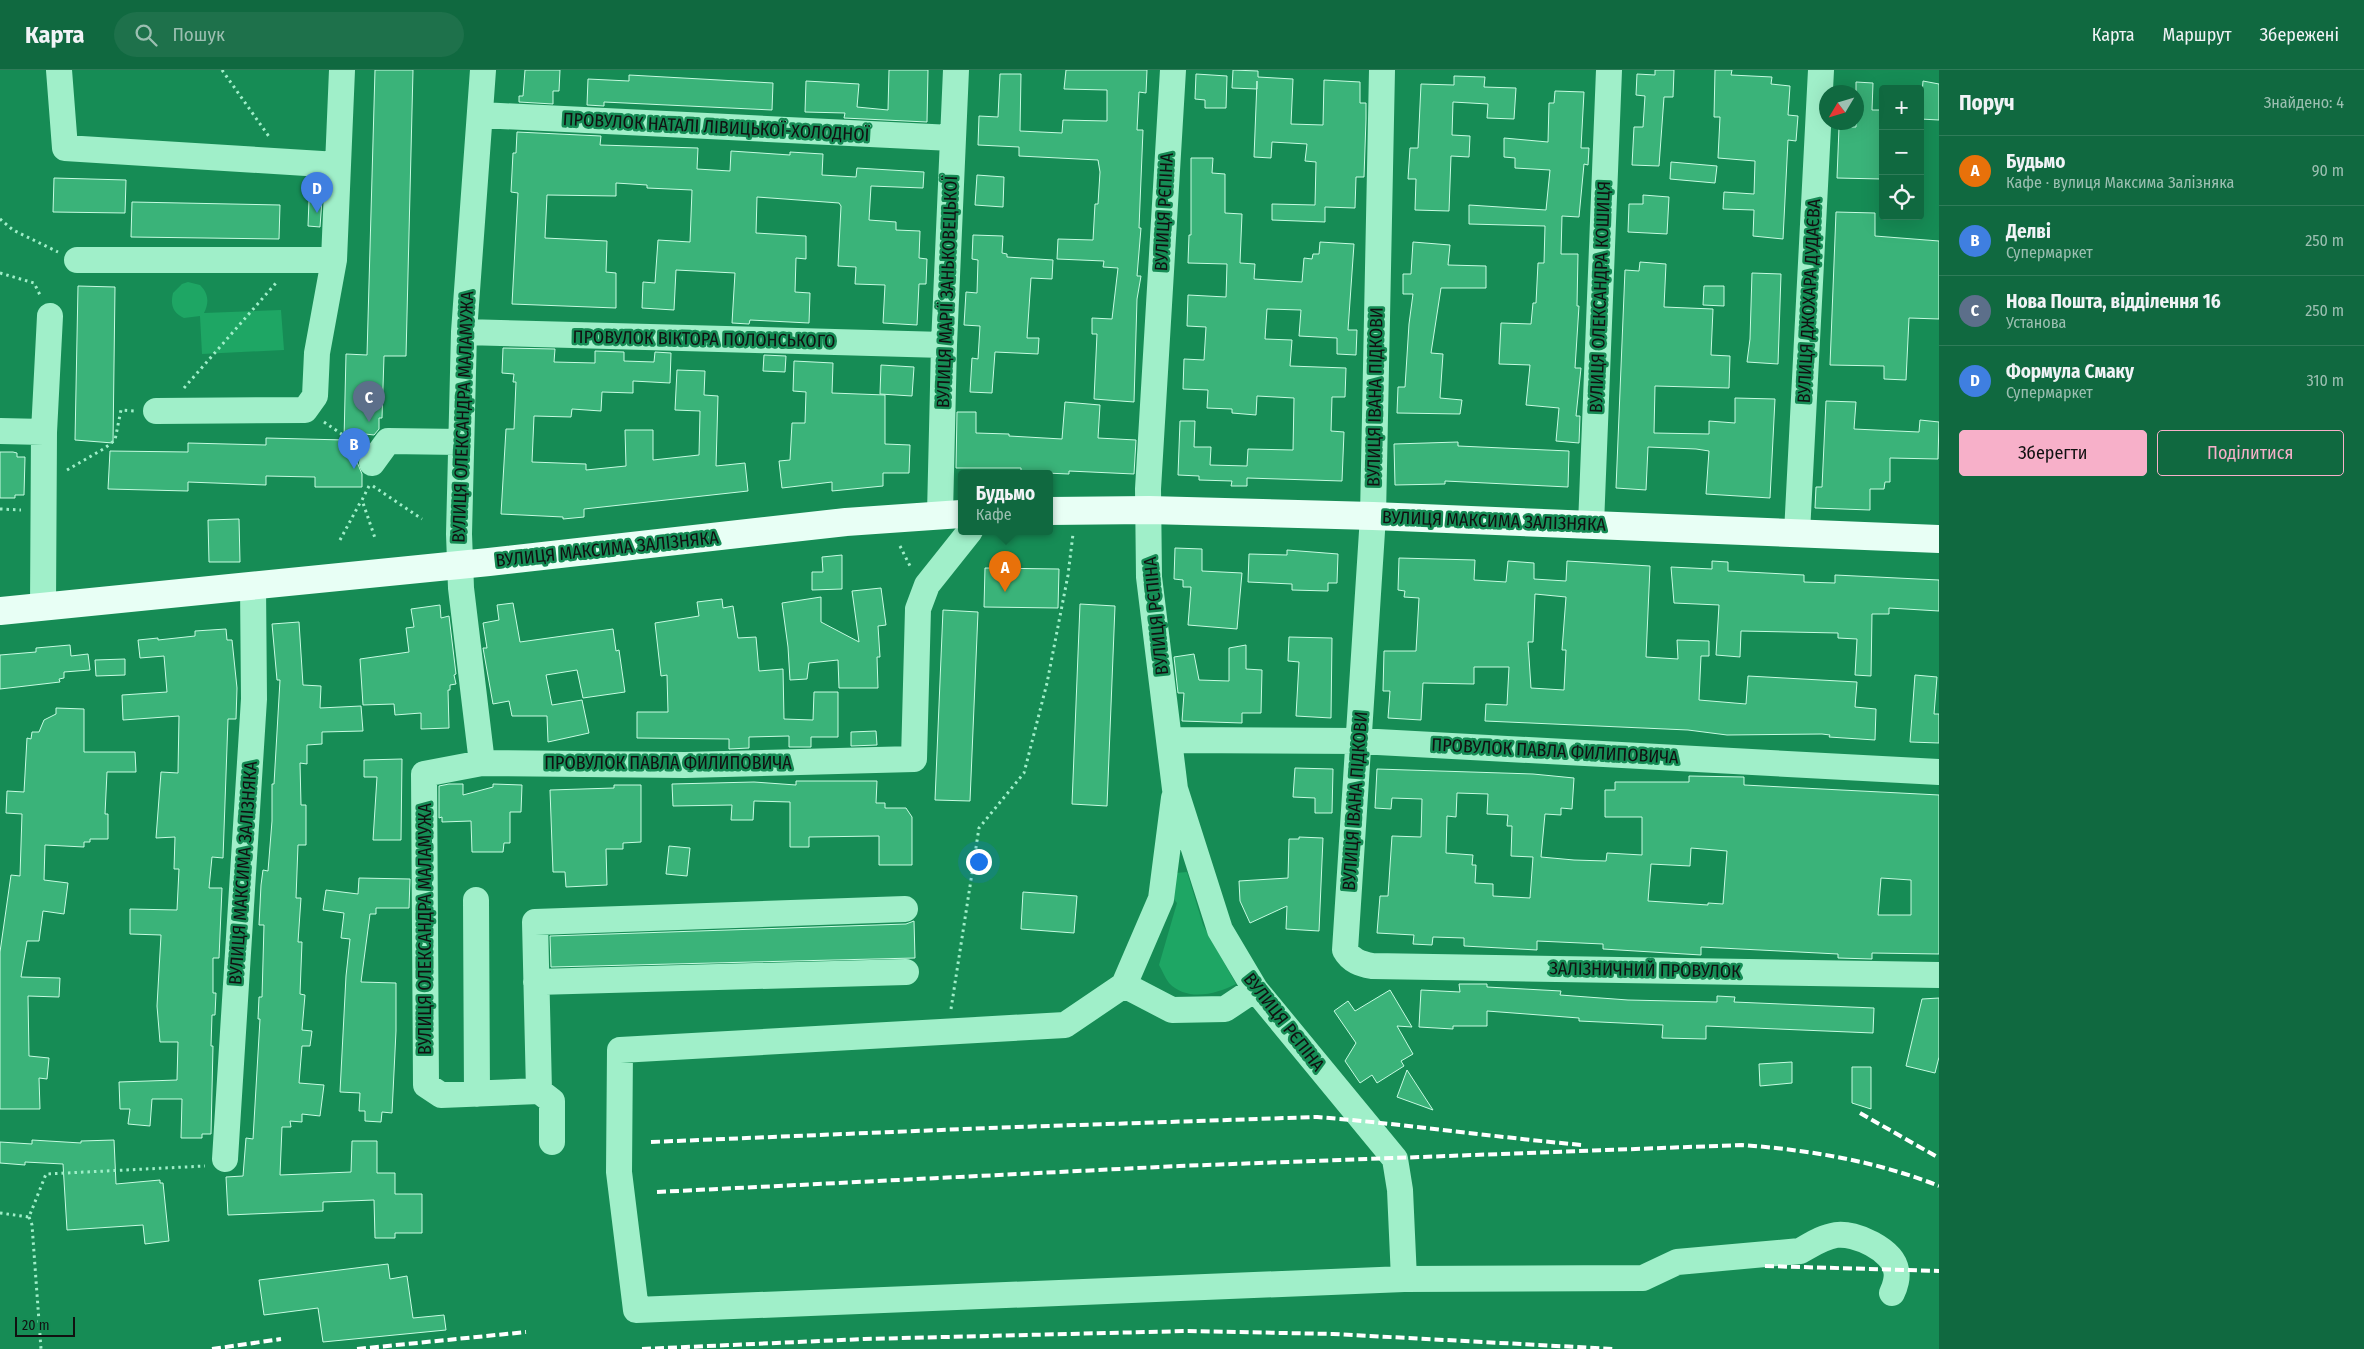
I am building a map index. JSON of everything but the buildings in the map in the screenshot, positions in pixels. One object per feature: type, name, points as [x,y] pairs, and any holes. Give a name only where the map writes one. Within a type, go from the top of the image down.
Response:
[{"type":"main road","name":"ВУЛИЦЯ МАКСИМА ЗАЛІЗНЯКА","points":[[1053,511],[1149,510],[1373,516],[1939,539]]},
{"type":"main road","name":"ВУЛИЦЯ МАКСИМА ЗАЛІЗНЯКА","points":[[0,610],[459,565],[836,523],[951,514]]},
{"type":"street","points":[[59,70],[65,148],[338,165]]},
{"type":"street","points":[[160,411],[305,410],[315,396],[317,353],[334,260],[342,70]]},
{"type":"street","name":"ВУЛИЦЯ ОЛЕКСАНДРА МАЛАМУЖА","points":[[482,763],[459,565],[464,332],[483,70]]},
{"type":"street","name":"ВУЛИЦЯ МАРІЇ ЗАНЬКОВЕЦЬКОЇ","points":[[951,514],[944,345],[956,70]]},
{"type":"street","name":"ВУЛИЦЯ РЄПІНА","points":[[1173,70],[1148,488],[1149,577],[1171,740],[1175,790],[1220,930],[1255,990],[1394,1160],[1400,1190],[1404,1279]]},
{"type":"street","name":"ВУЛИЦЯ ІВАНА ПІДКОВИ","points":[[1353,960],[1345,950],[1373,516],[1382,70]]},
{"type":"street","name":"ВУЛИЦЯ ОЛЕКСАНДРА КОШИЦЯ","points":[[1590,524],[1609,70]]},
{"type":"street","name":"ВУЛИЦЯ ДЖОХАРА ДУДАЄВА","points":[[1797,533],[1821,70]]},
{"type":"street","name":"ПРОВУЛОК НАТАЛІ ЛІВИЦЬКОЇ-ХОЛОДНОЇ","points":[[481,115],[952,138]]},
{"type":"street","points":[[77,260],[334,260]]},
{"type":"street","points":[[43,607],[46,485],[44,432],[50,316]]},
{"type":"street","name":"ПРОВУЛОК ВІКТОРА ПОЛОНСЬКОГО","points":[[464,332],[944,345]]},
{"type":"street","points":[[0,431],[44,432]]},
{"type":"street","points":[[372,463],[388,441],[462,442]]},
{"type":"street","name":"ПРОВУЛОК ПАВЛА ФИЛИПОВИЧА","points":[[424,774],[482,763],[685,765],[914,759],[918,609],[927,585],[967,535]]},
{"type":"street","name":"ВУЛИЦЯ МАКСИМА ЗАЛІЗНЯКА","points":[[225,1159],[254,699],[253,586]]},
{"type":"street","name":"ПРОВУЛОК ПАВЛА ФИЛИПОВИЧА","points":[[1171,740],[1359,741],[1939,772]]},
{"type":"street","name":"ВУЛИЦЯ ОЛЕКСАНДРА МАЛАМУЖА","points":[[424,774],[426,1085],[441,1095],[477,1094]]},
{"type":"street","points":[[1175,790],[1161,900],[1124,985],[1065,1025],[620,1050],[619,1172],[636,1310],[1404,1279],[1643,1278],[1677,1262],[1800,1251],[1815,1242],[1836,1235],[1854,1236],[1874,1244],[1889,1257],[1896,1270],[1892,1293]]},
{"type":"street","points":[[476,900],[477,1094],[539,1092],[552,1101],[552,1142]]},
{"type":"street","points":[[539,1092],[535,922],[905,909]]},
{"type":"street","name":"ЗАЛІЗНИЧНИЙ ПРОВУЛОК","points":[[1353,960],[1372,966],[1939,976]]},
{"type":"street","points":[[536,982],[906,972]]},
{"type":"street","points":[[1124,985],[1172,1010],[1226,1009],[1255,990]]},
{"type":"path","points":[[222,70],[286,161]]},
{"type":"path","points":[[0,219],[13,230],[77,260]]},
{"type":"path","points":[[46,485],[70,467],[105,448],[115,440],[121,410],[160,411],[296,260]]},
{"type":"path","points":[[0,273],[34,283],[50,316]]},
{"type":"path","points":[[305,410],[346,437],[372,463]]},
{"type":"path","points":[[340,540],[370,484],[422,519]]},
{"type":"path","points":[[362,500],[375,538]]},
{"type":"path","points":[[947,1032],[979,828],[1024,773],[1047,683],[1068,575],[1076,510]]},
{"type":"path","points":[[41,1349],[32,1226],[29,1217],[46,1174],[192,1168],[222,1164],[225,1159]]},
{"type":"path","points":[[0,1213],[29,1217]]},
{"type":"green space","points":[[188,282],[200,285],[207,295],[207,306],[204,313],[281,310],[284,350],[202,354],[200,316],[184,318],[177,314],[172,305],[173,293],[182,284]]},
{"type":"green space","points":[[1187,872],[1203,925],[1236,984],[1220,991],[1202,994],[1184,993],[1169,983],[1159,965],[1177,903],[1170,895],[1176,873]]},
{"type":"railway","points":[[1860,1113],[1939,1158]]},
{"type":"railway","points":[[651,1142],[1317,1117],[1582,1145]]},
{"type":"railway","points":[[657,1192],[1179,1166],[1742,1145],[1793,1150],[1867,1163],[1939,1186]]},
{"type":"railway","points":[[1765,1266],[1939,1271]]},
{"type":"railway","points":[[642,1349],[864,1339],[1188,1331],[1333,1334],[1614,1349]]},
{"type":"railway","points":[[357,1349],[526,1332]]},
{"type":"railway","points":[[212,1349],[281,1339]]},
{"type":"place","name":"Формула Смаку","points":[[317,213]]},
{"type":"place","name":"Нова Пошта, відділення 16","points":[[369,422]]},
{"type":"place","name":"Делві","points":[[354,469]]},
{"type":"place","name":"Будьмо","points":[[1005,592]]}]
